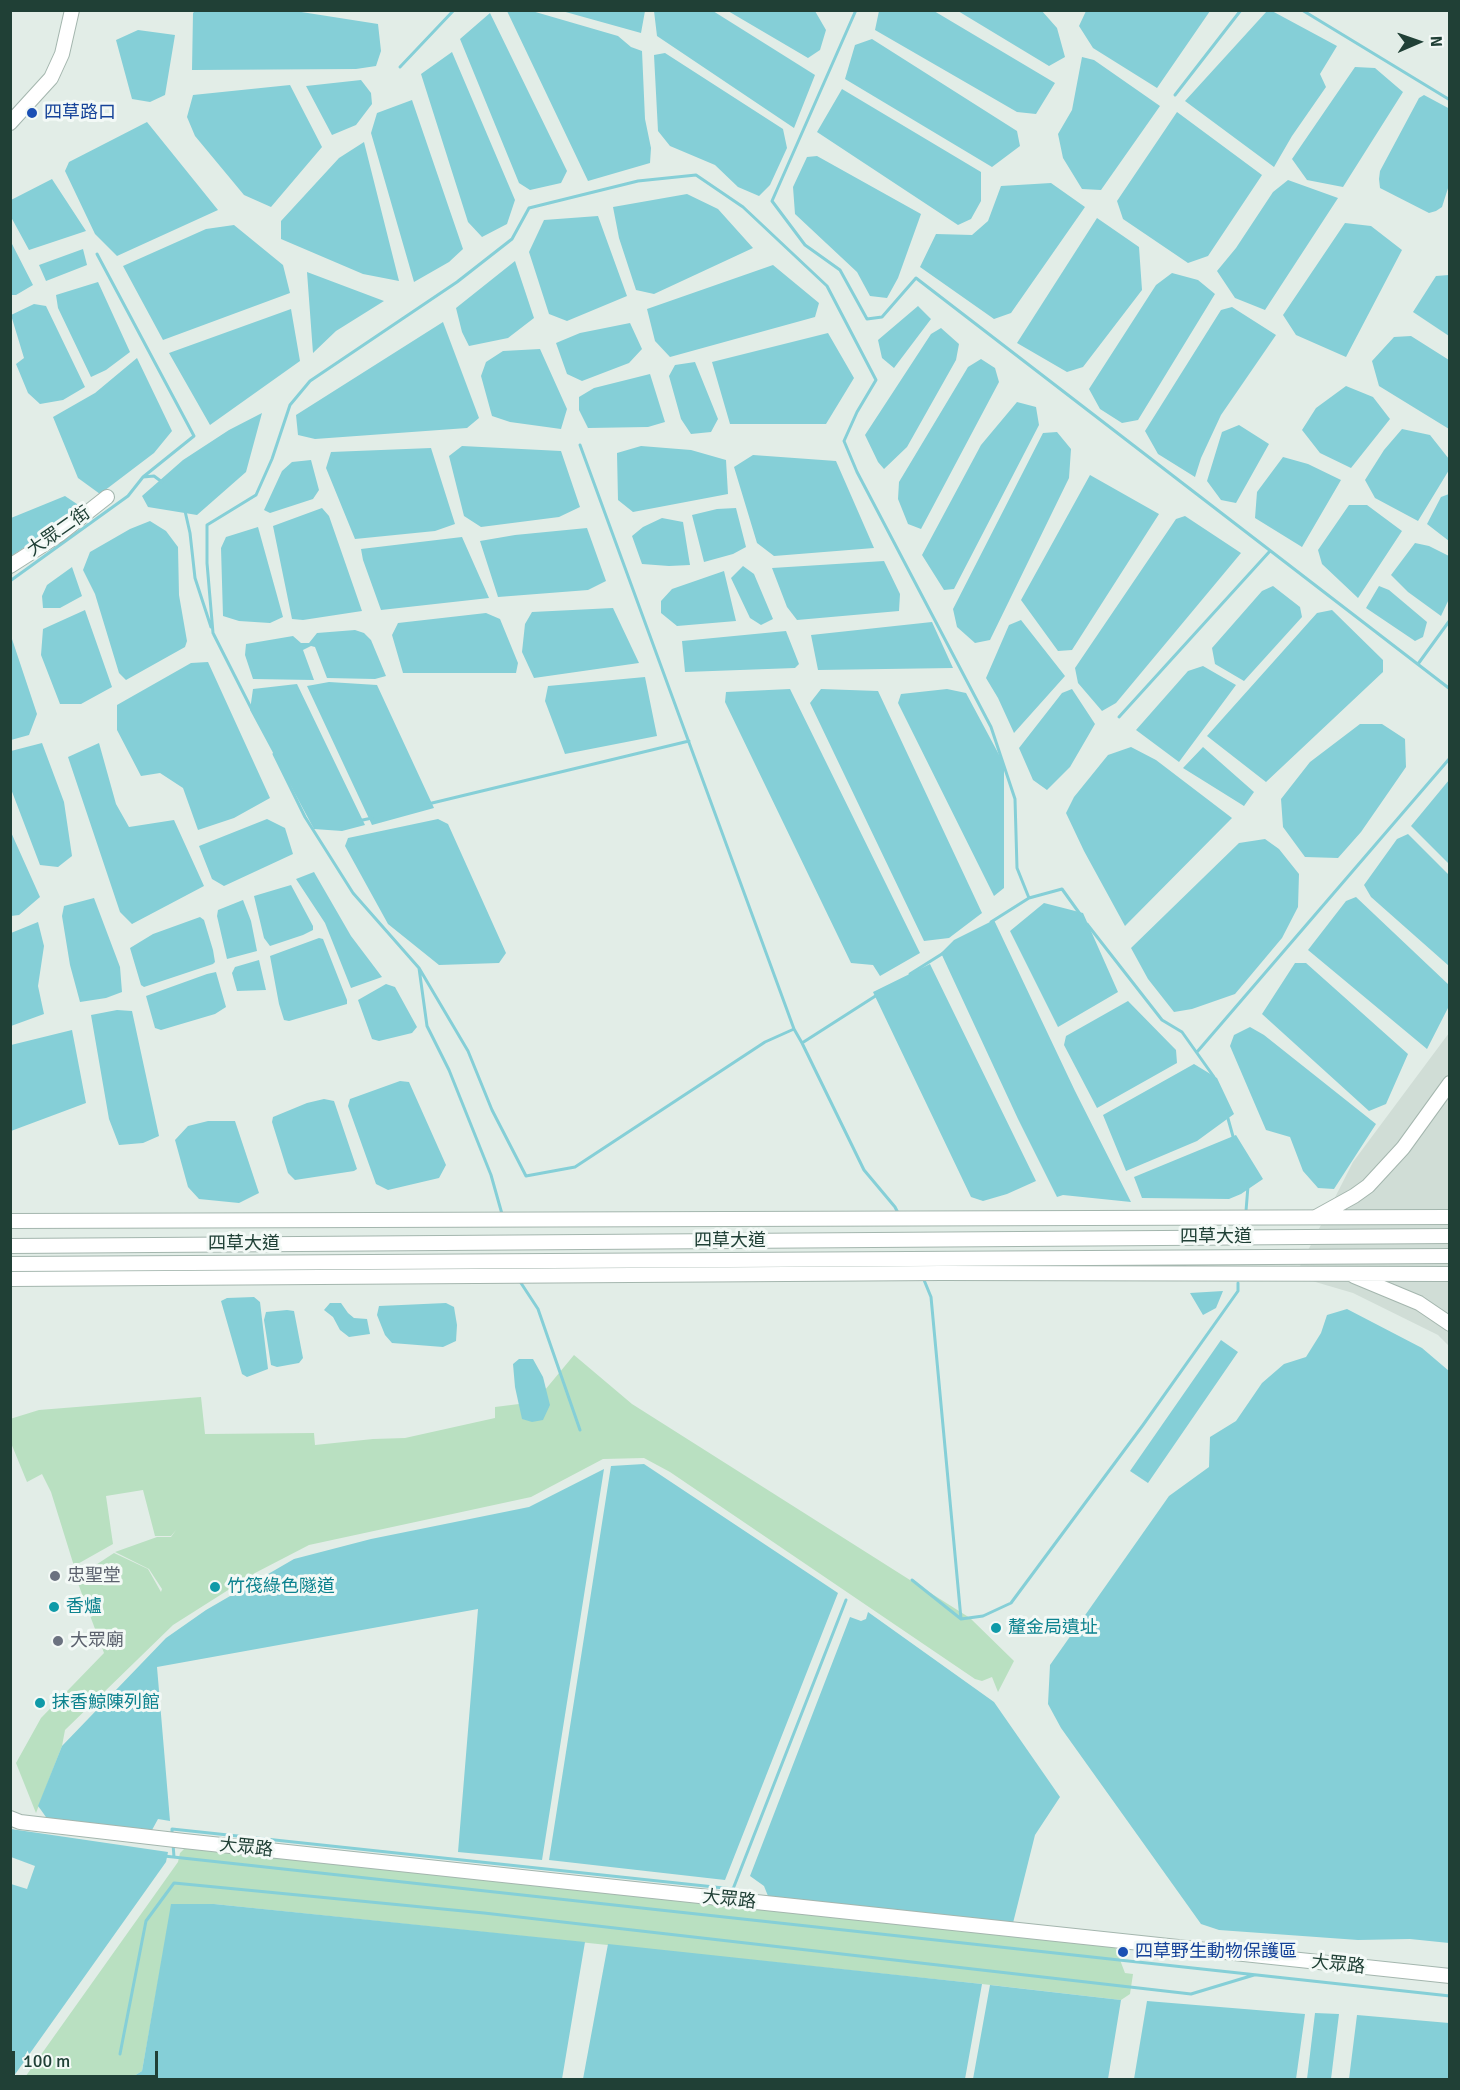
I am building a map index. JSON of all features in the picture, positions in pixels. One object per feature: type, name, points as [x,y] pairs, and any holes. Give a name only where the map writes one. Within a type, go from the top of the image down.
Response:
[{"type":"street","points":[[10,123],[51,78],[63,54],[72,10]]},
{"type":"street","name":"大眾二街","points":[[10,566],[60,534],[107,497]]},
{"type":"street","points":[[1315,1218],[1368,1186],[1403,1148],[1449,1083]]},
{"type":"street","name":"四草大道","points":[[10,1221],[1449,1217]]},
{"type":"street","name":"四草大道","points":[[10,1246],[1449,1236]]},
{"type":"street","name":"四草大道","points":[[10,1264],[1449,1256]]},
{"type":"street","name":"四草大道","points":[[10,1279],[941,1273],[1449,1274]]},
{"type":"street","points":[[1349,1274],[1419,1303],[1449,1324]]},
{"type":"street","name":"大眾路","points":[[10,1818],[20,1822],[194,1842],[1449,1976]]},
{"type":"shaded area","points":[[1449,1033],[1449,1346],[1438,1335],[1353,1293],[1295,1276],[1353,1162]]},
{"type":"green space","points":[[574,1355],[632,1404],[970,1618],[1014,1661],[998,1692],[992,1677],[982,1681],[975,1679],[670,1472],[644,1458],[603,1459],[531,1497],[309,1545],[255,1573],[173,1625],[65,1730],[62,1746],[36,1813],[16,1763],[41,1718],[104,1653],[76,1578],[114,1553],[148,1569],[161,1592],[162,1589],[149,1569],[115,1552],[157,1537],[171,1537],[176,1530],[171,1536],[155,1536],[143,1490],[106,1496],[113,1544],[74,1566],[51,1492],[42,1474],[27,1482],[11,1443],[10,1419],[39,1410],[201,1397],[205,1434],[314,1433],[315,1445],[405,1438],[495,1418],[495,1407],[535,1402]]},
{"type":"green space","points":[[187,1846],[1115,1947],[1125,1973],[1133,1974],[1130,1994],[1121,2000],[214,1904],[172,1904],[142,2071],[129,2079],[93,2079],[67,2075],[66,2079],[23,2080],[178,1862],[180,1853]]},
{"type":"water","points":[[645,10],[641,33],[562,11]]},
{"type":"water","points":[[1086,10],[1210,11],[1157,88],[1093,48],[1079,26]]},
{"type":"water","points":[[195,11],[295,11],[378,24],[381,51],[376,66],[356,69],[192,70],[193,13]]},
{"type":"water","points":[[507,11],[532,11],[618,36],[631,47],[642,51],[645,119],[651,148],[650,163],[588,181]]},
{"type":"water","points":[[654,11],[713,11],[815,75],[794,128],[657,36]]},
{"type":"water","points":[[728,11],[815,11],[826,30],[820,50],[808,58]]},
{"type":"water","points":[[879,11],[934,11],[1055,83],[1036,114],[1017,112],[875,30]]},
{"type":"water","points":[[958,11],[1042,11],[1057,28],[1065,57],[1049,66]]},
{"type":"water","points":[[1267,11],[1272,11],[1337,46],[1320,74],[1326,87],[1292,136],[1274,167],[1185,101]]},
{"type":"water","points":[[490,13],[567,171],[561,183],[530,190],[519,183],[460,39]]},
{"type":"water","points":[[138,30],[175,35],[165,95],[150,102],[132,99],[116,40]]},
{"type":"water","points":[[872,39],[1017,131],[1020,146],[992,167],[845,79],[855,45]]},
{"type":"water","points":[[452,52],[515,200],[507,224],[482,237],[468,222],[421,74]]},
{"type":"water","points":[[665,53],[783,129],[787,148],[770,185],[759,196],[738,187],[715,165],[670,146],[658,131],[654,55]]},
{"type":"water","points":[[1082,57],[1094,60],[1160,106],[1101,190],[1082,189],[1063,158],[1058,134],[1072,110]]},
{"type":"water","points":[[1355,67],[1375,68],[1403,92],[1343,187],[1307,180],[1292,159]]},
{"type":"water","points":[[361,80],[371,93],[372,104],[356,125],[332,135],[306,86]]},
{"type":"water","points":[[290,85],[322,147],[271,207],[244,195],[195,136],[187,117],[193,95]]},
{"type":"water","points":[[842,89],[981,172],[981,201],[971,219],[958,225],[817,132]]},
{"type":"water","points":[[1424,95],[1450,109],[1449,185],[1442,207],[1429,213],[1380,188],[1379,179],[1380,171],[1419,98]]},
{"type":"water","points":[[412,100],[463,249],[449,262],[414,282],[371,133],[377,113]]},
{"type":"water","points":[[1177,112],[1262,175],[1208,256],[1188,263],[1123,219],[1117,201]]},
{"type":"water","points":[[147,122],[218,210],[117,256],[95,234],[65,171],[69,162]]},
{"type":"water","points":[[364,142],[399,281],[363,274],[281,239],[281,221],[339,158]]},
{"type":"water","points":[[817,156],[921,214],[898,278],[887,298],[870,296],[857,272],[795,214],[793,187],[807,157]]},
{"type":"water","points":[[52,179],[86,231],[29,250],[11,217],[11,200]]},
{"type":"water","points":[[1288,180],[1338,198],[1265,310],[1235,298],[1217,271],[1236,248],[1273,192]]},
{"type":"water","points":[[1051,183],[1085,207],[1011,313],[994,319],[920,267],[936,234],[972,235],[988,221],[1001,186]]},
{"type":"water","points":[[687,194],[718,209],[753,248],[654,294],[636,290],[619,238],[613,207]]},
{"type":"water","points":[[598,216],[627,296],[567,321],[549,314],[529,252],[544,220]]},
{"type":"water","points":[[1097,218],[1139,247],[1142,290],[1083,367],[1067,372],[1017,343]]},
{"type":"water","points":[[1345,223],[1371,226],[1402,250],[1346,357],[1296,335],[1283,315]]},
{"type":"water","points":[[234,225],[283,265],[290,293],[163,340],[123,266],[206,229]]},
{"type":"water","points":[[11,242],[33,285],[16,295],[11,295]]},
{"type":"water","points":[[83,249],[87,265],[46,281],[39,265]]},
{"type":"water","points":[[515,261],[534,318],[508,338],[469,346],[462,332],[456,308]]},
{"type":"water","points":[[773,265],[819,303],[815,317],[670,357],[655,341],[647,309]]},
{"type":"water","points":[[307,272],[384,301],[336,331],[313,353]]},
{"type":"water","points":[[1172,273],[1198,280],[1215,294],[1138,420],[1122,423],[1100,409],[1089,389],[1156,285]]},
{"type":"water","points":[[1450,275],[1449,336],[1413,312],[1436,276]]},
{"type":"water","points":[[98,282],[130,352],[106,370],[91,377],[58,308],[56,295]]},
{"type":"water","points":[[34,304],[46,306],[85,387],[63,400],[40,404],[28,393],[16,364],[24,358],[11,315]]},
{"type":"water","points":[[918,306],[931,319],[894,368],[882,358],[878,340]]},
{"type":"water","points":[[1232,307],[1276,335],[1221,415],[1201,458],[1195,477],[1158,454],[1145,431],[1221,310]]},
{"type":"water","points":[[291,309],[300,361],[210,425],[169,353]]},
{"type":"water","points":[[443,322],[479,418],[467,428],[315,439],[298,435],[296,415]]},
{"type":"water","points":[[630,323],[642,349],[629,363],[582,381],[567,374],[556,343],[580,333]]},
{"type":"water","points":[[941,328],[959,344],[956,360],[907,447],[884,469],[878,462],[865,435],[931,334]]},
{"type":"water","points":[[828,333],[854,378],[826,424],[730,424],[712,362]]},
{"type":"water","points":[[1411,336],[1449,360],[1449,429],[1379,386],[1372,361],[1394,337]]},
{"type":"water","points":[[540,349],[567,409],[561,429],[510,422],[492,416],[481,376],[486,362],[503,351]]},
{"type":"water","points":[[137,358],[172,431],[154,453],[100,494],[78,478],[53,417],[95,393]]},
{"type":"water","points":[[981,359],[995,368],[999,382],[921,529],[908,524],[898,499],[899,482],[968,367]]},
{"type":"water","points":[[695,362],[718,419],[711,432],[691,434],[681,419],[669,376],[675,365]]},
{"type":"water","points":[[650,374],[665,422],[648,427],[588,428],[579,410],[579,397],[594,388]]},
{"type":"water","points":[[1346,386],[1373,397],[1390,419],[1351,468],[1320,453],[1302,430],[1316,408]]},
{"type":"water","points":[[1017,402],[1036,407],[1039,425],[954,589],[944,590],[922,555],[981,445]]},
{"type":"water","points":[[262,413],[246,472],[197,515],[148,507],[142,496],[183,460],[229,430]]},
{"type":"water","points":[[1239,425],[1269,444],[1236,503],[1221,500],[1207,481],[1222,432]]},
{"type":"water","points":[[1402,429],[1430,435],[1449,459],[1449,470],[1418,521],[1375,498],[1365,480],[1384,450]]},
{"type":"water","points":[[1057,432],[1071,449],[1069,478],[990,640],[975,643],[957,627],[953,609],[1043,433]]},
{"type":"water","points":[[462,446],[561,451],[580,507],[559,517],[481,527],[464,516],[449,456]]},
{"type":"water","points":[[641,446],[691,450],[726,460],[728,494],[633,512],[618,500],[617,453]]},
{"type":"water","points":[[431,448],[455,524],[435,531],[355,539],[326,468],[331,452]]},
{"type":"water","points":[[753,455],[836,461],[874,548],[774,556],[757,543],[734,467]]},
{"type":"water","points":[[1283,457],[1308,464],[1341,480],[1302,547],[1255,518],[1257,492]]},
{"type":"water","points":[[311,460],[319,490],[313,499],[270,513],[264,510],[282,471],[292,462]]},
{"type":"water","points":[[1090,475],[1159,514],[1072,650],[1058,651],[1021,600]]},
{"type":"water","points":[[1450,494],[1449,541],[1427,524],[1441,497]]},
{"type":"water","points":[[65,496],[80,506],[55,528],[11,556],[11,518]]},
{"type":"water","points":[[1349,505],[1367,505],[1402,531],[1358,598],[1322,564],[1318,550]]},
{"type":"water","points":[[322,508],[329,516],[362,611],[303,620],[292,619],[273,526]]},
{"type":"water","points":[[736,508],[746,547],[733,554],[704,562],[692,515],[717,509]]},
{"type":"water","points":[[1185,516],[1241,553],[1116,703],[1102,711],[1078,683],[1075,668],[1176,519]]},
{"type":"water","points":[[662,518],[683,522],[690,565],[642,564],[632,536],[643,527]]},
{"type":"water","points":[[150,521],[166,531],[178,547],[179,595],[187,641],[185,647],[126,680],[119,673],[95,594],[83,570],[90,552],[130,529]]},
{"type":"water","points":[[258,527],[283,617],[270,623],[239,621],[223,616],[221,548],[226,537]]},
{"type":"water","points":[[587,528],[606,581],[588,590],[498,597],[480,541]]},
{"type":"water","points":[[462,537],[489,598],[381,610],[361,549]]},
{"type":"water","points":[[1415,543],[1429,546],[1449,556],[1449,599],[1441,616],[1408,592],[1391,575]]},
{"type":"water","points":[[884,561],[900,594],[899,611],[797,620],[787,607],[772,568]]},
{"type":"water","points":[[743,566],[754,574],[773,619],[761,625],[750,618],[731,578]]},
{"type":"water","points":[[72,567],[82,596],[60,608],[43,608],[42,596],[47,585]]},
{"type":"water","points":[[724,571],[736,621],[677,626],[661,613],[661,601],[672,589]]},
{"type":"water","points":[[1273,586],[1300,607],[1302,617],[1244,681],[1215,664],[1212,648],[1262,591]]},
{"type":"water","points":[[1379,586],[1389,590],[1427,622],[1423,637],[1415,641],[1366,608]]},
{"type":"water","points":[[613,608],[639,663],[534,678],[522,652],[525,624],[532,612]]},
{"type":"water","points":[[85,610],[112,687],[81,704],[60,704],[41,655],[43,629]]},
{"type":"water","points":[[1332,610],[1383,660],[1383,672],[1266,782],[1207,736],[1317,613]]},
{"type":"water","points":[[486,613],[500,619],[518,663],[516,673],[403,673],[392,635],[398,623]]},
{"type":"water","points":[[1021,620],[1065,676],[1014,733],[986,678],[1009,625]]},
{"type":"water","points":[[932,622],[953,668],[818,670],[811,635]]},
{"type":"water","points":[[355,630],[364,633],[371,640],[386,676],[375,679],[327,678],[315,647],[311,646],[303,650],[314,680],[253,679],[245,655],[246,644],[293,636],[301,643],[309,643],[317,633]]},
{"type":"water","points":[[786,631],[799,664],[795,668],[685,672],[682,641]]},
{"type":"water","points":[[11,636],[37,714],[29,735],[11,740]]},
{"type":"water","points":[[208,662],[270,798],[234,818],[198,830],[183,788],[160,773],[141,776],[117,730],[117,705],[191,663]]},
{"type":"water","points":[[1203,666],[1236,685],[1179,762],[1136,730],[1188,671]]},
{"type":"water","points":[[645,677],[657,736],[565,754],[545,701],[548,686]]},
{"type":"water","points":[[329,682],[377,685],[434,808],[372,825],[307,686]]},
{"type":"water","points":[[297,684],[365,825],[342,831],[314,829],[250,710],[253,689]]},
{"type":"water","points":[[790,689],[920,953],[880,976],[873,965],[851,963],[725,702],[726,692]]},
{"type":"water","points":[[821,689],[878,691],[982,913],[949,938],[924,941],[810,703]]},
{"type":"water","points":[[947,689],[966,693],[1004,764],[1004,888],[994,896],[898,703],[901,694]]},
{"type":"water","points":[[1072,689],[1095,724],[1070,767],[1047,790],[1033,780],[1019,748],[1062,693]]},
{"type":"water","points":[[1360,724],[1382,724],[1405,739],[1406,767],[1361,832],[1338,858],[1305,857],[1283,827],[1281,799],[1310,762]]},
{"type":"water","points":[[42,743],[64,802],[72,856],[58,867],[40,865],[11,789],[11,751]]},
{"type":"water","points":[[99,743],[116,804],[129,827],[174,820],[204,886],[132,924],[120,912],[68,757]]},
{"type":"water","points":[[1131,747],[1156,760],[1232,818],[1125,926],[1066,813],[1074,797],[1108,755]]},
{"type":"water","points":[[1203,747],[1254,792],[1244,806],[1183,768]]},
{"type":"water","points":[[1449,780],[1450,864],[1411,826]]},
{"type":"water","points":[[267,819],[285,828],[293,854],[224,886],[212,879],[199,846]]},
{"type":"water","points":[[438,819],[448,824],[506,953],[499,963],[439,965],[388,924],[345,846],[348,838]]},
{"type":"water","points":[[10,830],[40,897],[19,915],[11,916]]},
{"type":"water","points":[[1408,834],[1449,875],[1449,966],[1371,897],[1364,885],[1397,839]]},
{"type":"water","points":[[1265,839],[1279,849],[1299,874],[1298,907],[1282,938],[1235,994],[1192,1009],[1174,1012],[1148,979],[1131,948],[1239,843]]},
{"type":"water","points":[[314,872],[351,936],[382,977],[351,988],[325,923],[296,879]]},
{"type":"water","points":[[291,885],[313,930],[270,946],[264,938],[254,896]]},
{"type":"water","points":[[1356,897],[1449,985],[1449,1006],[1427,1049],[1308,950],[1346,901]]},
{"type":"water","points":[[94,898],[120,967],[122,992],[106,998],[80,1002],[70,965],[62,916],[64,906]]},
{"type":"water","points":[[243,900],[251,921],[257,951],[227,959],[217,916],[218,910]]},
{"type":"water","points":[[1044,903],[1083,913],[1118,992],[1058,1027],[1010,931]]},
{"type":"water","points":[[200,917],[204,920],[215,962],[144,987],[141,985],[130,948],[153,934]]},
{"type":"water","points":[[994,920],[1075,1091],[1131,1202],[1063,1195],[1057,1197],[1018,1119],[941,953],[954,940]]},
{"type":"water","points":[[38,922],[44,946],[38,986],[44,1014],[11,1026],[11,933]]},
{"type":"water","points":[[319,938],[323,939],[347,1004],[289,1021],[284,1020],[270,956]]},
{"type":"water","points":[[259,960],[266,990],[237,991],[232,973],[235,967]]},
{"type":"water","points":[[1295,963],[1306,963],[1408,1054],[1386,1104],[1369,1111],[1262,1014]]},
{"type":"water","points":[[930,964],[1036,1181],[1007,1194],[983,1201],[971,1197],[873,992]]},
{"type":"water","points":[[216,972],[226,1007],[215,1014],[161,1030],[155,1028],[146,996]]},
{"type":"water","points":[[386,984],[395,987],[417,1027],[412,1033],[379,1041],[372,1039],[358,1000]]},
{"type":"water","points":[[1128,1001],[1176,1050],[1177,1063],[1097,1108],[1064,1045],[1066,1036]]},
{"type":"water","points":[[117,1010],[132,1011],[159,1136],[143,1143],[119,1145],[109,1119],[91,1015]]},
{"type":"water","points":[[1250,1027],[1264,1035],[1376,1124],[1334,1189],[1318,1188],[1303,1171],[1290,1137],[1266,1130],[1230,1046],[1234,1035]]},
{"type":"water","points":[[72,1030],[86,1103],[11,1131],[11,1045]]},
{"type":"water","points":[[1194,1064],[1217,1078],[1234,1114],[1197,1141],[1126,1171],[1103,1115]]},
{"type":"water","points":[[400,1081],[409,1082],[446,1165],[439,1178],[388,1190],[376,1184],[348,1106],[350,1099]]},
{"type":"water","points":[[324,1099],[334,1101],[357,1169],[295,1180],[288,1173],[272,1122],[273,1117],[307,1103]]},
{"type":"water","points":[[208,1121],[235,1121],[259,1193],[239,1203],[199,1199],[188,1187],[175,1140],[188,1126]]},
{"type":"water","points":[[1236,1135],[1263,1179],[1241,1194],[1229,1199],[1142,1198],[1134,1177]]},
{"type":"water","points":[[1223,1291],[1216,1308],[1203,1315],[1190,1293]]},
{"type":"water","points":[[254,1297],[260,1302],[268,1369],[247,1377],[242,1374],[221,1301],[227,1298]]},
{"type":"water","points":[[330,1303],[341,1303],[354,1318],[367,1319],[370,1334],[349,1337],[340,1330],[333,1317],[324,1310]]},
{"type":"water","points":[[446,1303],[454,1307],[457,1325],[456,1341],[443,1347],[392,1343],[385,1335],[377,1315],[379,1306]]},
{"type":"water","points":[[1347,1309],[1422,1348],[1449,1371],[1449,1943],[1410,1939],[1358,1940],[1219,1930],[1201,1924],[1061,1728],[1048,1704],[1050,1665],[1169,1496],[1209,1467],[1210,1437],[1236,1421],[1262,1383],[1284,1364],[1306,1357],[1321,1333],[1327,1315]]},
{"type":"water","points":[[294,1311],[303,1358],[299,1363],[277,1367],[271,1365],[264,1320],[266,1312]]},
{"type":"water","points":[[1221,1340],[1238,1352],[1148,1483],[1130,1471]]},
{"type":"water","points":[[519,1359],[533,1359],[543,1377],[550,1405],[543,1420],[532,1422],[522,1419],[513,1364]]},
{"type":"water","points":[[644,1464],[838,1593],[725,1880],[549,1860],[611,1466]]},
{"type":"water","points":[[604,1469],[542,1860],[458,1852],[478,1609],[157,1667],[170,1821],[158,1819],[152,1830],[48,1820],[38,1806],[62,1746],[166,1638],[206,1610],[294,1559],[371,1539],[529,1507]]},
{"type":"water","points":[[868,1612],[994,1702],[1060,1797],[1035,1835],[1013,1923],[768,1896],[764,1886],[750,1876],[850,1617],[861,1621],[866,1619]]},
{"type":"water","points":[[11,1829],[168,1852],[166,1862],[11,2080]]},
{"type":"water","points":[[171,1904],[214,1904],[585,1942],[562,2079],[129,2079],[142,2071]]},
{"type":"water","points":[[608,1944],[982,1984],[965,2079],[583,2079]]},
{"type":"water","points":[[990,1985],[1121,2000],[1108,2079],[973,2079]]},
{"type":"water","points":[[1147,2001],[1305,2014],[1296,2079],[1134,2079]]},
{"type":"water","points":[[1315,2013],[1339,2014],[1331,2079],[1307,2079]]},
{"type":"water","points":[[1357,2015],[1449,2023],[1449,2079],[1349,2079]]},
{"type":"pier","points":[[11,1857],[35,1866],[27,1889],[11,1884]]},
{"type":"waterway","points":[[400,67],[454,10]]},
{"type":"waterway","points":[[856,10],[772,201],[805,245],[840,270],[867,319],[882,317],[916,278],[1450,689]]},
{"type":"waterway","points":[[1175,95],[1241,10]]},
{"type":"waterway","points":[[1302,10],[1450,100]]},
{"type":"waterway","points":[[213,633],[207,563],[207,525],[256,495],[272,459],[290,405],[310,381],[457,282],[512,239],[529,208],[638,181],[696,175],[743,207],[827,286],[876,380],[857,412],[844,441],[857,472],[991,727],[1015,799],[1017,868],[1029,898]]},
{"type":"waterway","points":[[10,581],[128,496],[143,477],[194,436],[97,254]]},
{"type":"waterway","points":[[580,445],[794,1029]]},
{"type":"waterway","points":[[143,477],[154,476],[162,482]]},
{"type":"waterway","points":[[185,511],[195,578],[211,627]]},
{"type":"waterway","points":[[1119,717],[1270,551]]},
{"type":"waterway","points":[[1418,664],[1450,620]]},
{"type":"waterway","points":[[213,633],[251,708]]},
{"type":"waterway","points":[[428,804],[689,741]]},
{"type":"waterway","points":[[274,754],[305,817],[353,893],[419,968],[427,1026],[449,1070],[491,1175],[502,1214]]},
{"type":"waterway","points":[[1197,1052],[1450,758]]},
{"type":"waterway","points":[[358,821],[372,818]]},
{"type":"waterway","points":[[991,922],[1029,898],[1062,889],[1080,914]]},
{"type":"waterway","points":[[1087,924],[1162,1020],[1182,1032],[1214,1077]]},
{"type":"waterway","points":[[910,974],[945,952]]},
{"type":"waterway","points":[[419,968],[468,1051],[492,1110],[526,1176],[575,1167],[765,1042],[794,1029],[802,1043],[877,995]]},
{"type":"waterway","points":[[802,1043],[864,1170],[898,1213]]},
{"type":"waterway","points":[[1227,1115],[1234,1140]]},
{"type":"waterway","points":[[1246,1211],[1248,1186]]},
{"type":"waterway","points":[[519,1280],[538,1309],[580,1430]]},
{"type":"waterway","points":[[924,1280],[931,1297],[961,1619]]},
{"type":"waterway","points":[[912,1580],[961,1619],[983,1616],[1011,1603],[1143,1425],[1238,1291],[1238,1283]]},
{"type":"waterway","points":[[172,1834],[172,1829],[733,1889],[846,1600]]},
{"type":"waterway","points":[[173,1844],[174,1857]]},
{"type":"waterway","points":[[164,1856],[1450,1996]]},
{"type":"waterway","points":[[120,2054],[146,1921],[174,1883],[484,1913],[1191,1994],[1254,1975]]},
{"type":"place","name":"四草路口","points":[[32,113]]},
{"type":"place","name":"忠聖堂","points":[[55,1576]]},
{"type":"place","name":"竹筏綠色隧道","points":[[215,1587]]},
{"type":"place","name":"香爐","points":[[54,1607]]},
{"type":"place","name":"釐金局遺址","points":[[996,1628]]},
{"type":"place","name":"大眾廟","points":[[58,1641]]},
{"type":"place","name":"抹香鯨陳列館","points":[[40,1703]]},
{"type":"place","name":"四草野生動物保護區","points":[[1123,1952]]}]
